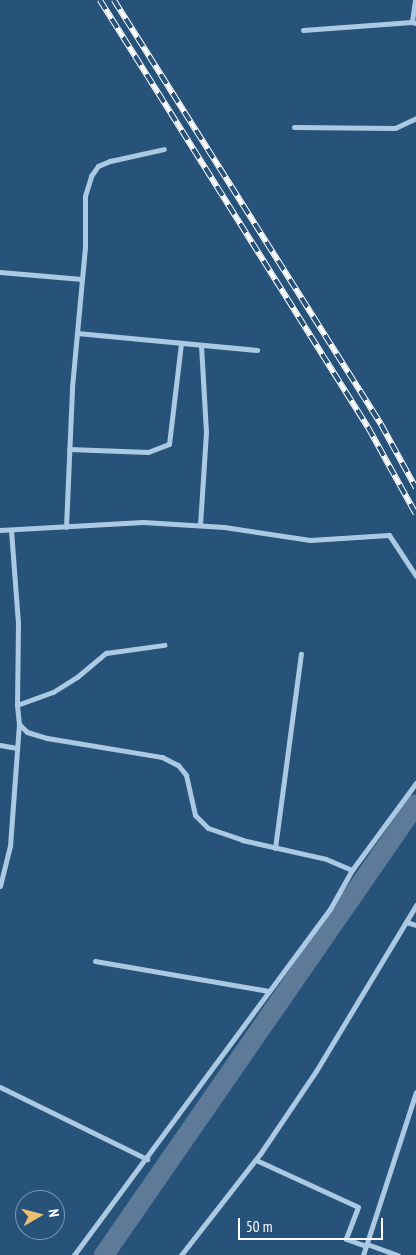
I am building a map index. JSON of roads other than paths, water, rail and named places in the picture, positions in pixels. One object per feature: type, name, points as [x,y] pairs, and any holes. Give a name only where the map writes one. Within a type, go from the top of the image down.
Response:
[{"type":"street","points":[[303,30],[414,23],[415,0]]},
{"type":"street","points":[[294,127],[396,128],[416,118]]},
{"type":"street","points":[[66,527],[69,449],[82,279],[86,196],[91,176],[98,166],[110,161],[164,149]]},
{"type":"street","points":[[0,272],[82,279]]},
{"type":"street","points":[[77,334],[256,350]]},
{"type":"street","points":[[69,449],[148,452],[169,444],[181,343]]},
{"type":"street","points":[[200,526],[206,432],[201,345]]},
{"type":"street","points":[[0,530],[143,522],[200,526],[310,540],[390,535],[416,576]]},
{"type":"street","points":[[0,886],[10,846],[19,724],[17,704],[18,624],[11,530]]},
{"type":"street","points":[[17,704],[53,692],[78,677],[106,653],[164,645]]},
{"type":"street","points":[[275,848],[302,654]]},
{"type":"street","points":[[19,724],[28,732],[47,738],[162,757],[178,765],[186,775],[195,815],[208,828],[275,848],[326,859],[352,870]]},
{"type":"street","points":[[0,746],[18,748]]},
{"type":"street","points":[[74,1255],[147,1159],[268,991],[330,909],[352,870],[416,783]]},
{"type":"street","points":[[181,1255],[256,1160],[316,1071],[416,905]]},
{"type":"street","points":[[406,922],[416,925]]},
{"type":"street","points":[[95,961],[268,991]]},
{"type":"street","points":[[0,1087],[147,1159]]},
{"type":"street","points":[[363,1255],[416,1092]]},
{"type":"street","points":[[256,1160],[358,1207],[346,1239],[398,1255]]},
{"type":"waterway","points":[[104,1255],[416,804]]},
{"type":"railway","points":[[100,0],[368,427],[416,514]]},
{"type":"railway","points":[[114,0],[381,424],[416,488]]}]
